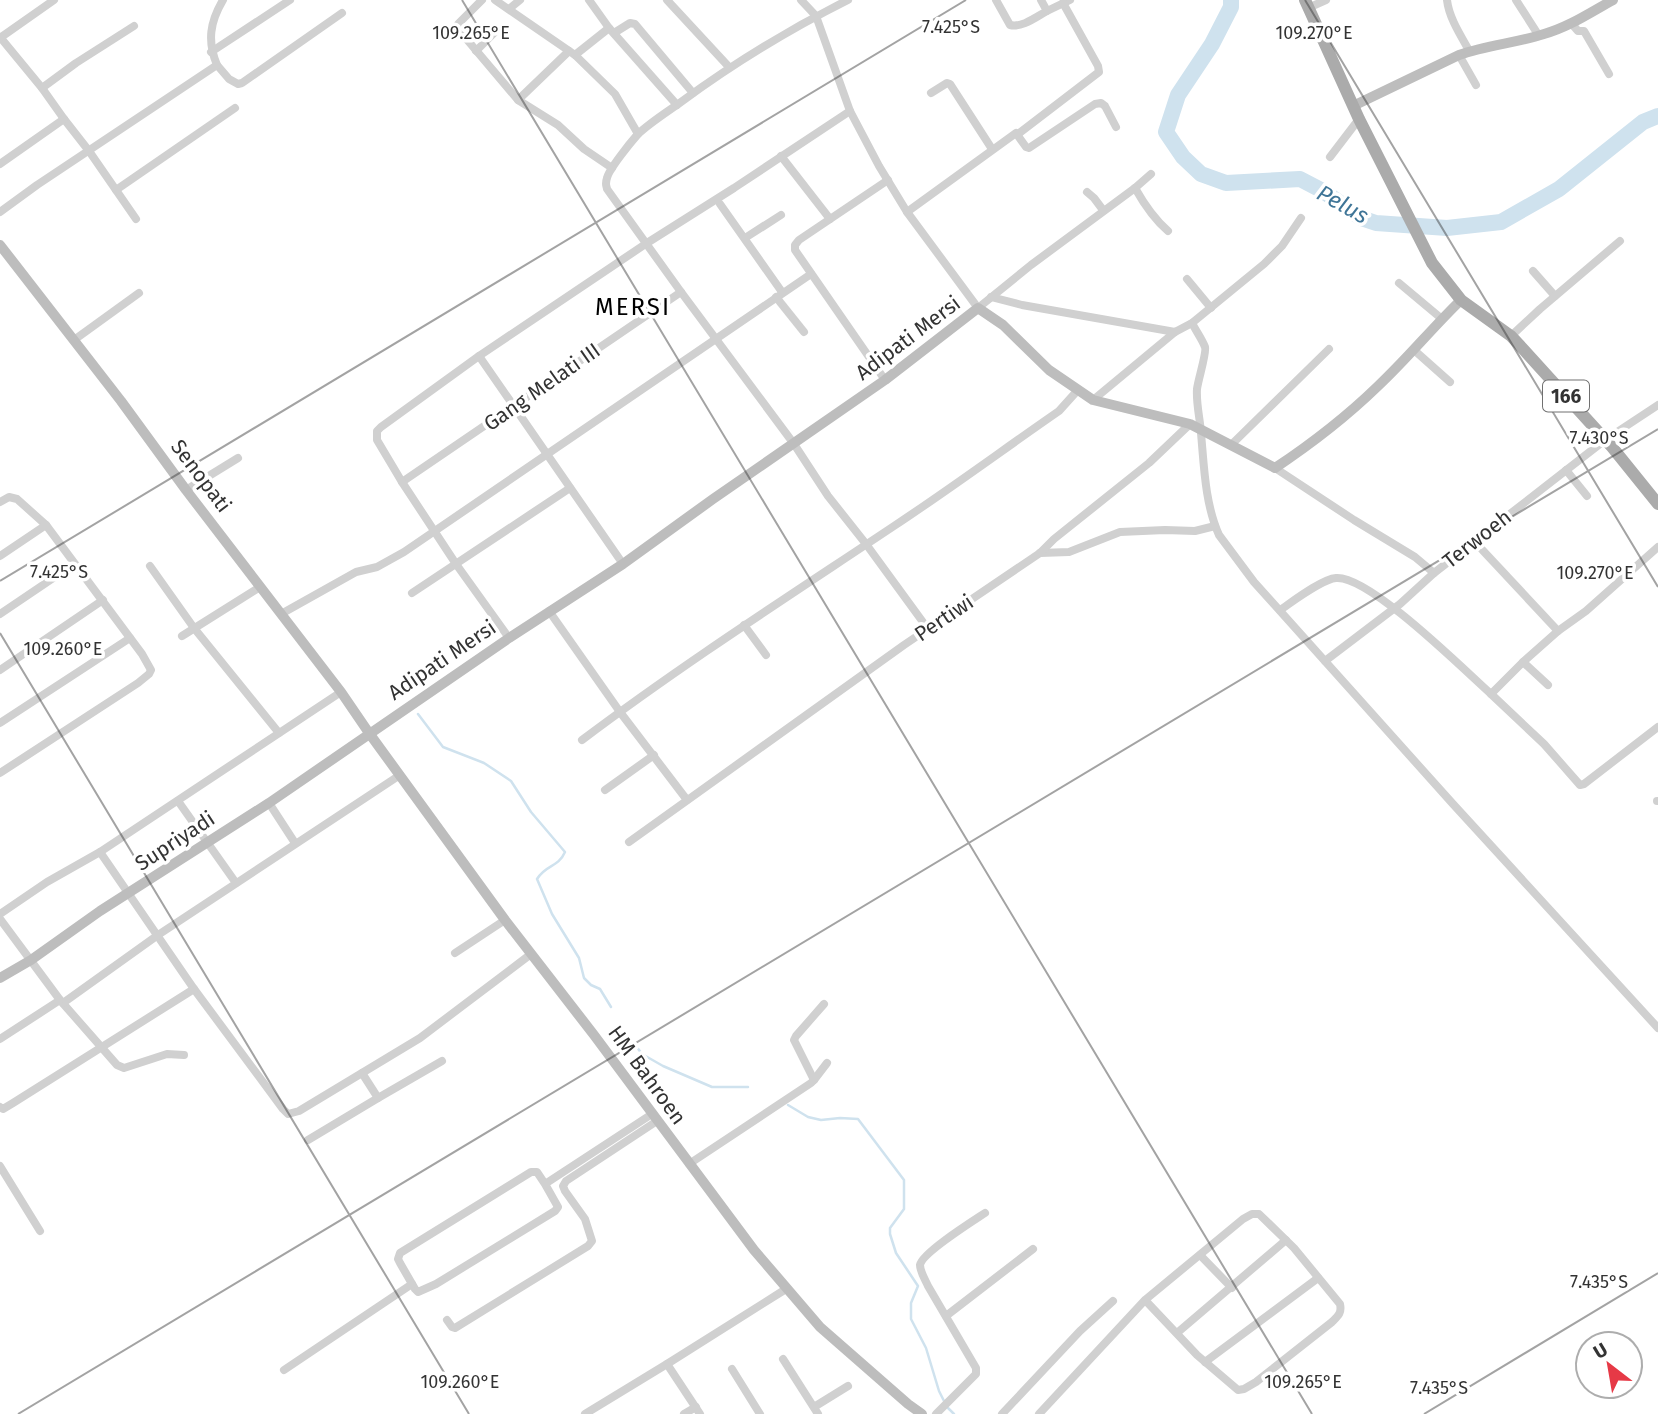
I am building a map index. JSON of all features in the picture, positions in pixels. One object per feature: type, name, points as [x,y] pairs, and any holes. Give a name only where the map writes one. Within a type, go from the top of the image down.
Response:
[{"type":"main road","name":"166","points":[[1307,4],[1359,119],[1432,263],[1461,300],[1511,336],[1605,440],[1658,504]]},
{"type":"street","points":[[54,0],[0,37],[3,48],[42,88],[136,219]]},
{"type":"street","points":[[223,0],[212,20],[211,52],[216,65],[238,84],[342,13]]},
{"type":"street","points":[[211,52],[290,0]]},
{"type":"street","points":[[482,0],[457,26],[476,51],[518,100],[558,125],[584,149],[612,168]]},
{"type":"street","points":[[495,0],[572,53],[615,94],[638,134]]},
{"type":"street","points":[[509,9],[520,0]]},
{"type":"street","points":[[589,0],[611,30],[677,105]]},
{"type":"street","points":[[667,0],[729,67]]},
{"type":"street","points":[[801,0],[848,112],[883,183],[907,212],[976,310],[1151,174]]},
{"type":"street","points":[[848,0],[729,67],[638,134],[607,175],[606,182],[607,189],[681,292],[928,629]]},
{"type":"street","points":[[907,212],[1014,133],[1018,134],[1099,72],[1066,2],[1013,27],[996,0]]},
{"type":"street","points":[[1041,0],[1047,11]]},
{"type":"street","points":[[1307,4],[1326,0]]},
{"type":"street","points":[[1447,0],[1476,85]]},
{"type":"street","points":[[1516,0],[1539,36]]},
{"type":"street","points":[[1353,106],[1464,53],[1539,36],[1571,23],[1613,0]]},
{"type":"street","points":[[518,100],[572,53],[611,30],[630,23],[635,24],[693,93]]},
{"type":"street","points":[[1571,23],[1578,31],[1584,31],[1609,74]]},
{"type":"street","points":[[42,88],[134,26]]},
{"type":"street","points":[[476,51],[495,32]]},
{"type":"street","points":[[0,212],[216,65]]},
{"type":"street","points":[[931,93],[947,83],[950,84],[992,149]]},
{"type":"street","points":[[1018,134],[1029,148],[1095,104],[1101,103],[1116,127]]},
{"type":"street","points":[[116,190],[235,108]]},
{"type":"street","points":[[509,638],[402,482],[377,440],[380,427],[479,356],[848,112]]},
{"type":"street","points":[[1330,157],[1359,119]]},
{"type":"street","points":[[0,164],[64,120]]},
{"type":"street","points":[[781,156],[830,219]]},
{"type":"street","points":[[883,183],[799,240],[795,250],[885,380]]},
{"type":"street","points":[[1135,188],[1144,204],[1168,232]]},
{"type":"street","points":[[1087,191],[1103,211]]},
{"type":"street","points":[[720,204],[745,238],[804,332]]},
{"type":"street","points":[[745,238],[781,215]]},
{"type":"street","points":[[1093,400],[1175,332],[1192,323],[1264,264],[1282,246],[1301,218]]},
{"type":"street","points":[[1511,336],[1620,241]]},
{"type":"street","name":"Senopati","points":[[0,245],[341,692],[369,733]]},
{"type":"street","points":[[1533,271],[1555,296]]},
{"type":"street","points":[[281,614],[356,572],[384,564],[435,532],[811,274]]},
{"type":"street","points":[[1187,279],[1211,308]]},
{"type":"street","points":[[1399,283],[1442,319]]},
{"type":"street","name":"Gang Melati III","points":[[402,482],[681,292]]},
{"type":"street","points":[[74,340],[139,293]]},
{"type":"street","points":[[992,297],[1175,332]]},
{"type":"street","points":[[1275,468],[1331,428],[1377,387],[1461,300]]},
{"type":"street","name":"Adipati Mersi","points":[[369,733],[623,564],[885,380],[976,310],[1003,325],[1072,397],[1093,400],[1201,429],[1275,468]]},
{"type":"street","points":[[1192,323],[1206,352],[1197,391],[1204,466],[1219,535],[1254,582],[1658,1028]]},
{"type":"street","points":[[1231,445],[1329,349]]},
{"type":"street","points":[[1414,350],[1450,382]]},
{"type":"street","points":[[479,356],[623,564]]},
{"type":"street","points":[[582,740],[744,625],[895,526],[1059,411],[1072,397]]},
{"type":"street","name":"Terwoeh","points":[[1275,468],[1415,557],[1434,573],[1605,440],[1658,405]]},
{"type":"street","name":"Pertiwi","points":[[629,842],[928,629],[1041,553],[1054,539],[1149,464],[1186,427]]},
{"type":"street","points":[[186,490],[238,458]]},
{"type":"street","points":[[1566,470],[1587,496]]},
{"type":"street","points":[[412,593],[570,488]]},
{"type":"street","points":[[0,502],[9,497],[18,499],[46,525],[103,600],[151,670],[138,683],[97,711],[0,773]]},
{"type":"street","points":[[0,556],[46,525]]},
{"type":"street","points":[[1041,553],[1069,552],[1120,533],[1195,531],[1215,526]]},
{"type":"street","points":[[1474,541],[1558,631]]},
{"type":"street","points":[[1492,694],[1522,662],[1586,611],[1658,547]]},
{"type":"street","points":[[0,614],[74,564]]},
{"type":"street","points":[[150,566],[194,628],[279,733]]},
{"type":"street","points":[[1325,661],[1397,606],[1434,573]]},
{"type":"street","points":[[1280,610],[1322,583],[1339,578],[1368,589],[1397,606],[1544,744],[1580,785],[1584,785],[1658,727]]},
{"type":"street","points":[[182,636],[260,587]]},
{"type":"street","points":[[0,670],[103,600]]},
{"type":"street","points":[[549,611],[620,712],[687,800]]},
{"type":"street","points":[[744,625],[766,655]]},
{"type":"street","points":[[0,723],[130,638]]},
{"type":"street","points":[[1522,662],[1548,685]]},
{"type":"street","points":[[184,1055],[167,1054],[124,1069],[117,1065],[61,1001],[0,916],[47,882],[100,852],[341,692]]},
{"type":"street","name":"HM Bahroen","points":[[369,733],[505,920],[786,1289],[820,1327],[922,1414]]},
{"type":"street","name":"Supriyadi","points":[[0,978],[269,803],[369,733]]},
{"type":"street","points":[[605,790],[654,755]]},
{"type":"street","points":[[0,1039],[400,775]]},
{"type":"street","points":[[178,801],[236,883]]},
{"type":"street","points":[[269,803],[295,843]]},
{"type":"street","points":[[100,852],[194,989],[288,1114],[299,1111],[420,1038],[531,954]]},
{"type":"street","points":[[455,953],[494,930],[505,920]]},
{"type":"street","points":[[0,1107],[3,1109],[13,1103],[194,989]]},
{"type":"street","points":[[814,1080],[794,1040],[824,1004]]},
{"type":"street","points":[[308,1140],[442,1060]]},
{"type":"street","points":[[689,1164],[806,1088],[827,1063]]},
{"type":"street","points":[[362,1073],[378,1098]]},
{"type":"street","points":[[545,1184],[654,1117]]},
{"type":"street","points":[[447,1320],[455,1328],[588,1246],[592,1241],[587,1224],[563,1186],[564,1183],[654,1117]]},
{"type":"street","points":[[0,1166],[40,1231]]},
{"type":"street","points":[[531,1172],[537,1172],[545,1184],[558,1207],[555,1211],[418,1292],[398,1259],[400,1253],[531,1172]]},
{"type":"street","points":[[937,1413],[976,1374],[976,1368],[922,1274],[920,1265],[935,1249],[985,1213]]},
{"type":"street","points":[[1039,1414],[1145,1300],[1252,1214],[1259,1214],[1286,1240],[1339,1304],[1341,1310],[1339,1315],[1256,1382],[1244,1390],[1238,1390],[1205,1362],[1145,1300]]},
{"type":"street","points":[[1177,1333],[1286,1240]]},
{"type":"street","points":[[946,1316],[1033,1249]]},
{"type":"street","points":[[1200,1255],[1232,1288]]},
{"type":"street","points":[[1205,1362],[1318,1278]]},
{"type":"street","points":[[284,1370],[412,1284]]},
{"type":"street","points":[[585,1414],[786,1289]]},
{"type":"street","points":[[1002,1414],[1080,1331],[1113,1301]]},
{"type":"street","points":[[783,1359],[816,1410],[848,1386]]},
{"type":"street","points":[[667,1364],[698,1410],[684,1414]]},
{"type":"street","points":[[732,1369],[760,1414]]},
{"type":"waterway","name":"Pelus","points":[[1231,0],[1231,7],[1212,44],[1178,95],[1166,132],[1183,157],[1201,174],[1226,183],[1300,179],[1323,191],[1361,218],[1376,223],[1447,228],[1501,222],[1559,189],[1643,122],[1658,116]]},
{"type":"waterway","points":[[418,714],[443,747],[484,763],[511,781],[531,812],[565,852],[559,861],[537,879],[552,914],[579,958],[584,978],[600,989],[611,1007]]},
{"type":"waterway","points":[[636,1046],[642,1054],[663,1066],[712,1087],[748,1087]]},
{"type":"waterway","points":[[788,1105],[808,1117],[821,1120],[858,1119],[904,1180],[904,1209],[890,1228],[890,1234],[896,1253],[918,1286],[911,1303],[911,1319],[926,1348],[944,1401]]},
{"type":"waterway","points":[[947,1407],[954,1414]]},
{"type":"district","name":"MERSI","points":[[633,307]]}]
